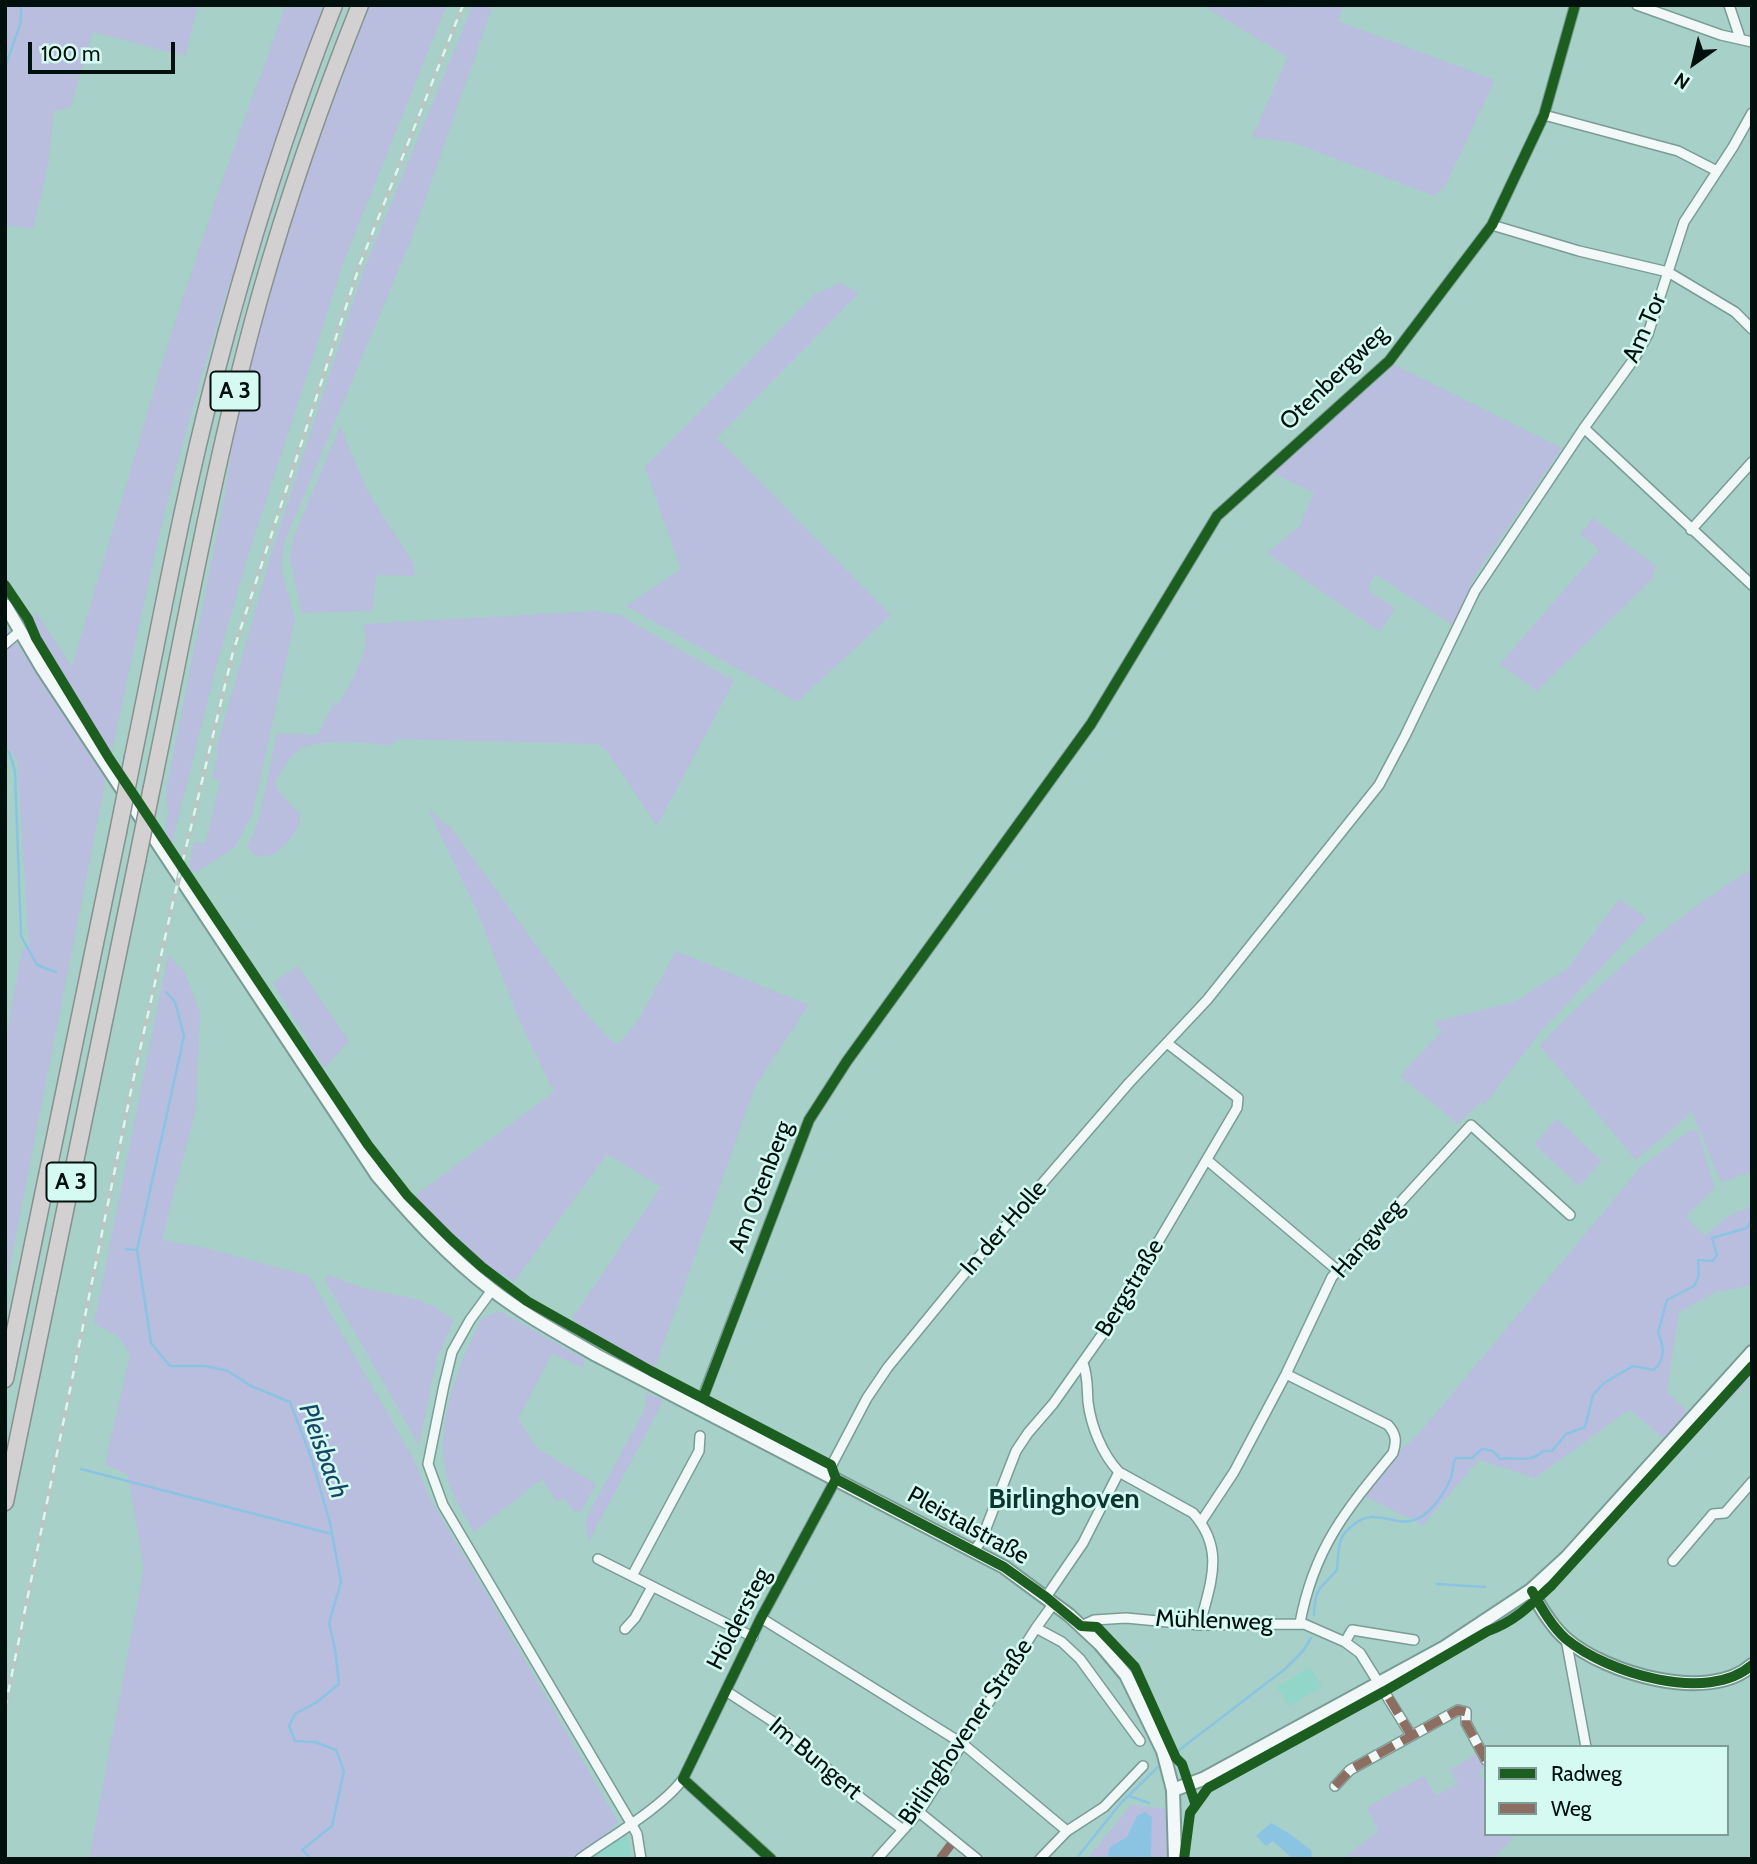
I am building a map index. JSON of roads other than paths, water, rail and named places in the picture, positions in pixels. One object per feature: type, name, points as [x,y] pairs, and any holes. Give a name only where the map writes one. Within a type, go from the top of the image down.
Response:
[{"type":"highway","name":"A 3","points":[[5,1379],[190,484],[232,312],[286,134],[334,5]]},
{"type":"highway","name":"A 3","points":[[5,1502],[212,491],[260,296],[312,133],[360,5]]},
{"type":"main road","name":"Pleistalstraße","points":[[5,605],[189,894],[377,1175],[432,1237],[492,1290],[530,1317],[596,1355],[1004,1567],[1050,1600],[1100,1644],[1126,1675],[1163,1751],[1173,1790],[1175,1859]]},
{"type":"main road","points":[[1173,1790],[1203,1779],[1445,1647],[1531,1590],[1566,1558],[1752,1352]]},
{"type":"main road","points":[[1531,1590],[1554,1626],[1566,1639],[1602,1661],[1632,1673],[1683,1682],[1711,1683],[1729,1679],[1752,1665]]},
{"type":"street","name":"Otenbergweg","points":[[892,999],[1091,724],[1217,516],[1389,360],[1492,225],[1544,115],[1575,5]]},
{"type":"street","points":[[1637,5],[1721,35],[1752,42]]},
{"type":"street","points":[[1729,5],[1740,38]]},
{"type":"street","name":"Am Tor","points":[[1207,1000],[1379,785],[1475,591],[1514,530],[1634,359],[1648,334],[1684,222],[1752,113]]},
{"type":"street","points":[[1544,115],[1678,151],[1717,171]]},
{"type":"street","points":[[1492,225],[1579,251],[1668,272],[1735,312],[1752,329]]},
{"type":"street","points":[[1584,428],[1752,585]]},
{"type":"street","points":[[1691,530],[1752,462]]},
{"type":"street","points":[[5,644],[20,631]]},
{"type":"street","name":"Am Otenberg","points":[[699,1407],[809,1120],[892,999]]},
{"type":"street","name":"In der Holle","points":[[831,1476],[867,1398],[888,1367],[965,1273],[1129,1083],[1207,1000]]},
{"type":"street","name":"Bergstraße","points":[[974,1551],[981,1541],[1016,1451],[1111,1322],[1237,1108],[1238,1098],[1167,1043]]},
{"type":"street","name":"Hangweg","points":[[1201,1522],[1234,1472],[1337,1270],[1471,1125],[1570,1215]]},
{"type":"street","points":[[1207,1160],[1337,1270]]},
{"type":"street","points":[[492,1290],[470,1320],[452,1352],[428,1464],[443,1505],[637,1834],[641,1859]]},
{"type":"street","points":[[1083,1363],[1088,1404],[1098,1441],[1119,1472],[1193,1513],[1201,1522],[1214,1558],[1200,1625]]},
{"type":"street","points":[[1286,1374],[1388,1425],[1395,1432],[1396,1443],[1393,1453],[1343,1515],[1321,1553],[1306,1591],[1300,1623]]},
{"type":"street","points":[[632,1576],[699,1451],[700,1436]]},
{"type":"street","name":"Birlinghovener Straße","points":[[877,1859],[919,1812],[1036,1628],[1119,1472]]},
{"type":"street","name":"Höldersteg","points":[[580,1859],[677,1788],[683,1779],[831,1476]]},
{"type":"street","points":[[1673,1561],[1713,1514],[1725,1513],[1752,1482]]},
{"type":"street","points":[[598,1559],[752,1637]]},
{"type":"street","points":[[625,1629],[635,1618],[652,1587]]},
{"type":"street","points":[[761,1618],[963,1744],[1067,1831]]},
{"type":"street","name":"Mühlenweg","points":[[1081,1626],[1094,1620],[1126,1618],[1200,1625],[1300,1623],[1345,1642],[1360,1653],[1411,1735]]},
{"type":"street","points":[[1036,1628],[1062,1642],[1080,1659],[1140,1741]]},
{"type":"street","points":[[1345,1642],[1352,1630],[1414,1640]]},
{"type":"street","points":[[1566,1639],[1586,1745]]},
{"type":"street","name":"Im Bungert","points":[[726,1690],[775,1723],[902,1829]]},
{"type":"street","points":[[1335,1786],[1350,1770],[1458,1710],[1466,1712],[1466,1723],[1484,1756]]},
{"type":"street","points":[[1040,1859],[1067,1831],[1104,1807],[1143,1766]]},
{"type":"street","points":[[683,1779],[771,1859]]},
{"type":"street","points":[[919,1812],[977,1859]]},
{"type":"waterway","name":"Pleisbach","points":[[5,67],[21,22],[21,5]]},
{"type":"waterway","name":"Pleisbach","points":[[5,748],[15,771],[21,936],[37,965],[56,972]]},
{"type":"waterway","name":"Pleisbach","points":[[166,992],[175,1002],[184,1036],[137,1250],[151,1343],[170,1366],[205,1366],[228,1371],[251,1386],[290,1402],[312,1460],[330,1523],[341,1582],[329,1623],[339,1684],[317,1702],[295,1714],[289,1726],[295,1741],[315,1742],[336,1750],[344,1771],[332,1826],[302,1850],[312,1859]]},
{"type":"waterway","points":[[1314,1615],[1317,1593],[1337,1570],[1341,1541],[1352,1526],[1362,1519],[1372,1517],[1400,1521],[1419,1518],[1433,1507],[1445,1490],[1456,1458],[1472,1458],[1482,1449],[1493,1451],[1500,1459],[1528,1458],[1543,1451],[1552,1451],[1566,1434],[1585,1427],[1593,1395],[1604,1383],[1633,1366],[1654,1370],[1662,1357],[1663,1348],[1658,1333],[1667,1300],[1694,1286],[1699,1275],[1698,1260],[1713,1261],[1717,1255],[1712,1238],[1747,1228],[1752,1219]]},
{"type":"waterway","points":[[126,1249],[136,1250]]},
{"type":"waterway","points":[[81,1469],[332,1534]]},
{"type":"waterway","points":[[1437,1584],[1485,1587]]},
{"type":"waterway","points":[[1170,1757],[1285,1669],[1303,1651],[1311,1638]]},
{"type":"waterway","points":[[1076,1859],[1120,1804],[1162,1763]]},
{"type":"waterway","points":[[1129,1796],[1149,1803]]},
{"type":"railway","points":[[5,1708],[133,1081],[233,652],[360,264],[463,5]]},
{"type":"district","name":"Birlinghoven","points":[[1064,1500]]}]
